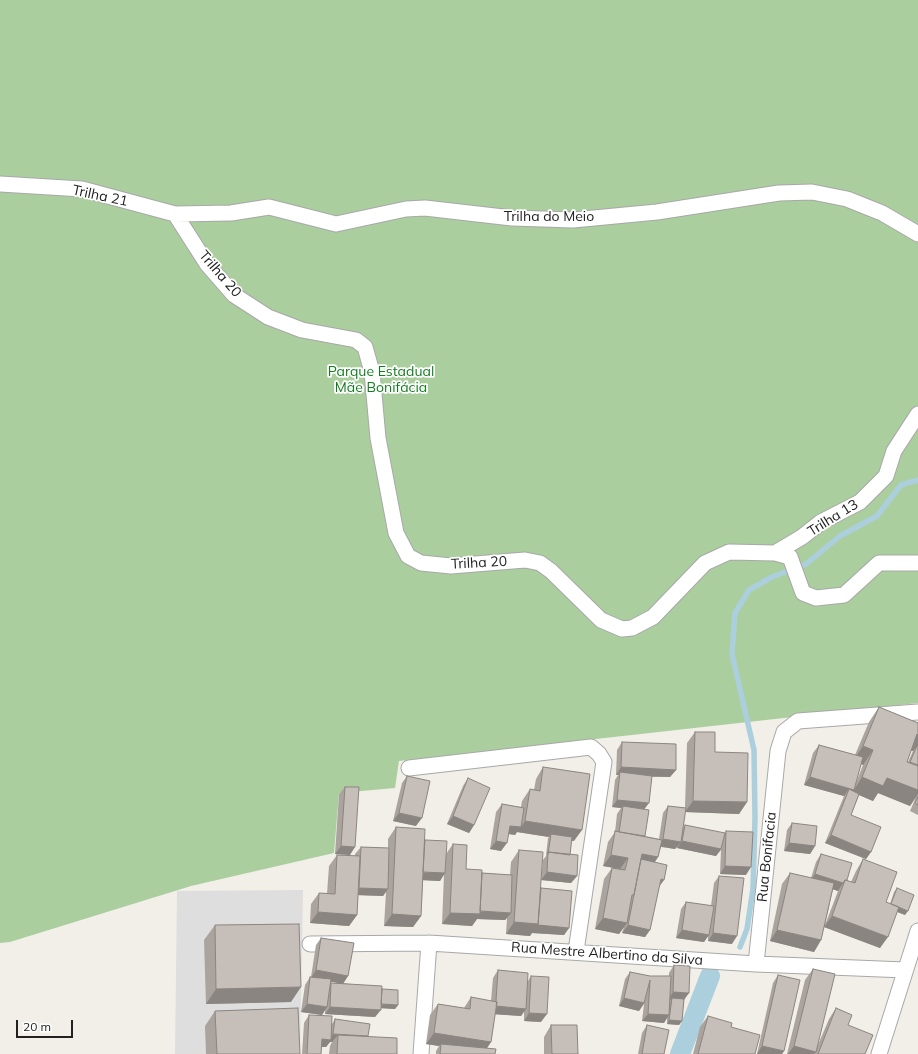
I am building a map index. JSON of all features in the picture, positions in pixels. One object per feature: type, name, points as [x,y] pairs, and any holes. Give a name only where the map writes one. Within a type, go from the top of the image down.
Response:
[{"type":"street","name":"Trilha 21","points":[[0,184],[82,189],[175,214]]},
{"type":"street","name":"Trilha do Meio","points":[[175,214],[231,213],[269,207],[336,224],[406,209],[425,208],[512,218],[573,220],[658,212],[779,193],[812,192],[847,199],[882,213],[918,234]]},
{"type":"street","name":"Trilha 20","points":[[175,214],[207,264],[234,295],[275,320],[302,330],[356,340],[365,347],[372,372],[378,438],[396,533],[408,556],[421,563],[451,566],[525,560],[540,563],[552,571],[601,620],[622,629],[632,628],[653,617],[705,563],[729,552],[775,553],[790,556],[803,593],[816,598],[844,595],[879,563],[918,563]]},
{"type":"street","name":"Trilha 13","points":[[775,553],[802,537],[821,522],[860,502],[886,476],[894,451],[918,414]]},
{"type":"street","name":"Rua Bonifacia","points":[[756,964],[778,751],[784,732],[798,721],[918,712]]},
{"type":"street","points":[[409,768],[591,747],[600,754],[604,762],[576,951]]},
{"type":"street","points":[[880,1054],[918,931]]},
{"type":"street","name":"Rua Mestre Albertino da Silva","points":[[310,944],[429,943],[576,951],[756,964],[905,970]]},
{"type":"street","points":[[421,1054],[429,943]]},
{"type":"shaded area","points":[[303,890],[300,1054],[175,1054],[177,891]]},
{"type":"green space","name":"Parque Estadual Mãe Bonifácia","points":[[0,0],[918,0],[918,703],[399,761],[395,788],[339,793],[334,853],[191,886],[10,942],[0,943]]},
{"type":"building","points":[[879,707],[918,723],[918,735],[917,734],[907,762],[918,766],[918,790],[887,778],[883,786],[862,777],[873,750],[863,746]]},
{"type":"building","points":[[695,732],[715,732],[715,752],[748,753],[747,802],[693,801]]},
{"type":"building","points":[[622,742],[676,744],[676,770],[621,767]]},
{"type":"building","points":[[819,745],[863,757],[854,790],[810,777]]},
{"type":"building","points":[[918,746],[918,765],[910,762]]},
{"type":"building","points":[[543,767],[590,774],[582,830],[525,821],[530,789],[540,791]]},
{"type":"building","points":[[620,772],[652,776],[649,803],[617,800]]},
{"type":"building","points":[[407,776],[430,781],[422,818],[399,813]]},
{"type":"building","points":[[468,778],[490,788],[474,825],[453,816]]},
{"type":"building","points":[[345,787],[359,787],[355,847],[341,846]]},
{"type":"building","points":[[849,789],[859,794],[851,815],[881,827],[871,852],[831,835]]},
{"type":"building","points":[[918,797],[918,805],[915,803]]},
{"type":"building","points":[[502,804],[524,808],[521,827],[510,826],[507,843],[496,841]]},
{"type":"building","points":[[623,806],[649,810],[645,836],[619,832]]},
{"type":"building","points":[[668,806],[686,808],[681,842],[663,839]]},
{"type":"building","points":[[792,823],[817,826],[815,846],[789,843]]},
{"type":"building","points":[[685,825],[725,833],[721,849],[682,841]]},
{"type":"building","points":[[396,827],[425,829],[421,916],[392,914]]},
{"type":"building","points":[[615,831],[662,840],[658,857],[642,854],[627,923],[603,918],[612,868],[625,870],[628,858],[611,855]]},
{"type":"building","points":[[726,831],[753,832],[751,867],[725,866]]},
{"type":"building","points":[[551,834],[572,837],[570,855],[548,852]]},
{"type":"building","points":[[425,840],[447,841],[445,873],[423,872]]},
{"type":"building","points":[[453,844],[467,845],[466,869],[482,870],[480,914],[450,913]]},
{"type":"building","points":[[361,847],[389,848],[388,889],[359,888]]},
{"type":"building","points":[[519,850],[543,852],[538,924],[514,922]]},
{"type":"building","points":[[548,852],[578,855],[577,876],[547,872]]},
{"type":"building","points":[[821,854],[852,863],[847,880],[843,883],[815,874]]},
{"type":"building","points":[[337,855],[360,856],[357,915],[318,912],[319,893],[335,894]]},
{"type":"building","points":[[641,859],[667,865],[664,880],[661,879],[650,930],[628,925]]},
{"type":"building","points":[[863,859],[897,872],[886,902],[899,907],[888,937],[832,916],[845,880],[855,883]]},
{"type":"building","points":[[482,873],[512,875],[511,913],[480,911]]},
{"type":"building","points":[[790,873],[834,883],[821,940],[777,930]]},
{"type":"building","points":[[719,876],[744,878],[737,936],[713,933]]},
{"type":"building","points":[[541,888],[572,891],[569,928],[538,925]]},
{"type":"building","points":[[897,888],[914,895],[908,911],[891,904]]},
{"type":"building","points":[[686,902],[714,906],[709,935],[682,930]]},
{"type":"building","points":[[299,924],[301,987],[216,989],[215,925]]},
{"type":"building","points":[[321,938],[354,943],[348,976],[316,970]]},
{"type":"building","points":[[674,965],[690,966],[689,993],[673,992]]},
{"type":"building","points":[[813,969],[835,974],[816,1052],[794,1046]]},
{"type":"building","points":[[498,970],[528,973],[526,1009],[496,1006]]},
{"type":"building","points":[[630,972],[650,976],[671,976],[669,1015],[648,1014],[650,980],[644,1003],[624,998]]},
{"type":"building","points":[[778,975],[800,980],[784,1051],[762,1046]]},
{"type":"building","points":[[531,976],[549,977],[547,1014],[529,1013]]},
{"type":"building","points":[[310,977],[331,979],[327,1007],[307,1004]]},
{"type":"building","points":[[331,983],[382,986],[381,1010],[330,1007]]},
{"type":"building","points":[[382,989],[398,990],[398,1005],[381,1004]]},
{"type":"building","points":[[471,997],[497,1002],[491,1042],[434,1033],[438,1004],[470,1009]]},
{"type":"building","points":[[672,998],[684,999],[682,1021],[669,1020]]},
{"type":"building","points":[[298,1008],[300,1054],[217,1054],[215,1011]]},
{"type":"building","points":[[836,1008],[852,1015],[848,1025],[873,1035],[865,1054],[818,1054]]},
{"type":"building","points":[[309,1015],[332,1016],[331,1040],[322,1039],[321,1054],[307,1054]]},
{"type":"building","points":[[708,1016],[732,1023],[731,1027],[760,1035],[755,1054],[698,1054]]},
{"type":"building","points":[[335,1019],[370,1024],[368,1036],[333,1034]]},
{"type":"building","points":[[551,1025],[577,1025],[578,1054],[552,1054]]},
{"type":"building","points":[[647,1025],[669,1030],[664,1054],[642,1054]]},
{"type":"building","points":[[338,1035],[397,1038],[397,1054],[337,1054]]},
{"type":"building","points":[[441,1044],[496,1049],[495,1054],[440,1054]]},
{"type":"waterway","points":[[740,947],[747,929],[753,889],[755,818],[754,750],[732,654],[735,613],[749,590],[772,577],[806,564],[840,536],[877,516],[901,485],[918,480]]},
{"type":"waterway","points":[[680,1054],[710,976]]}]
